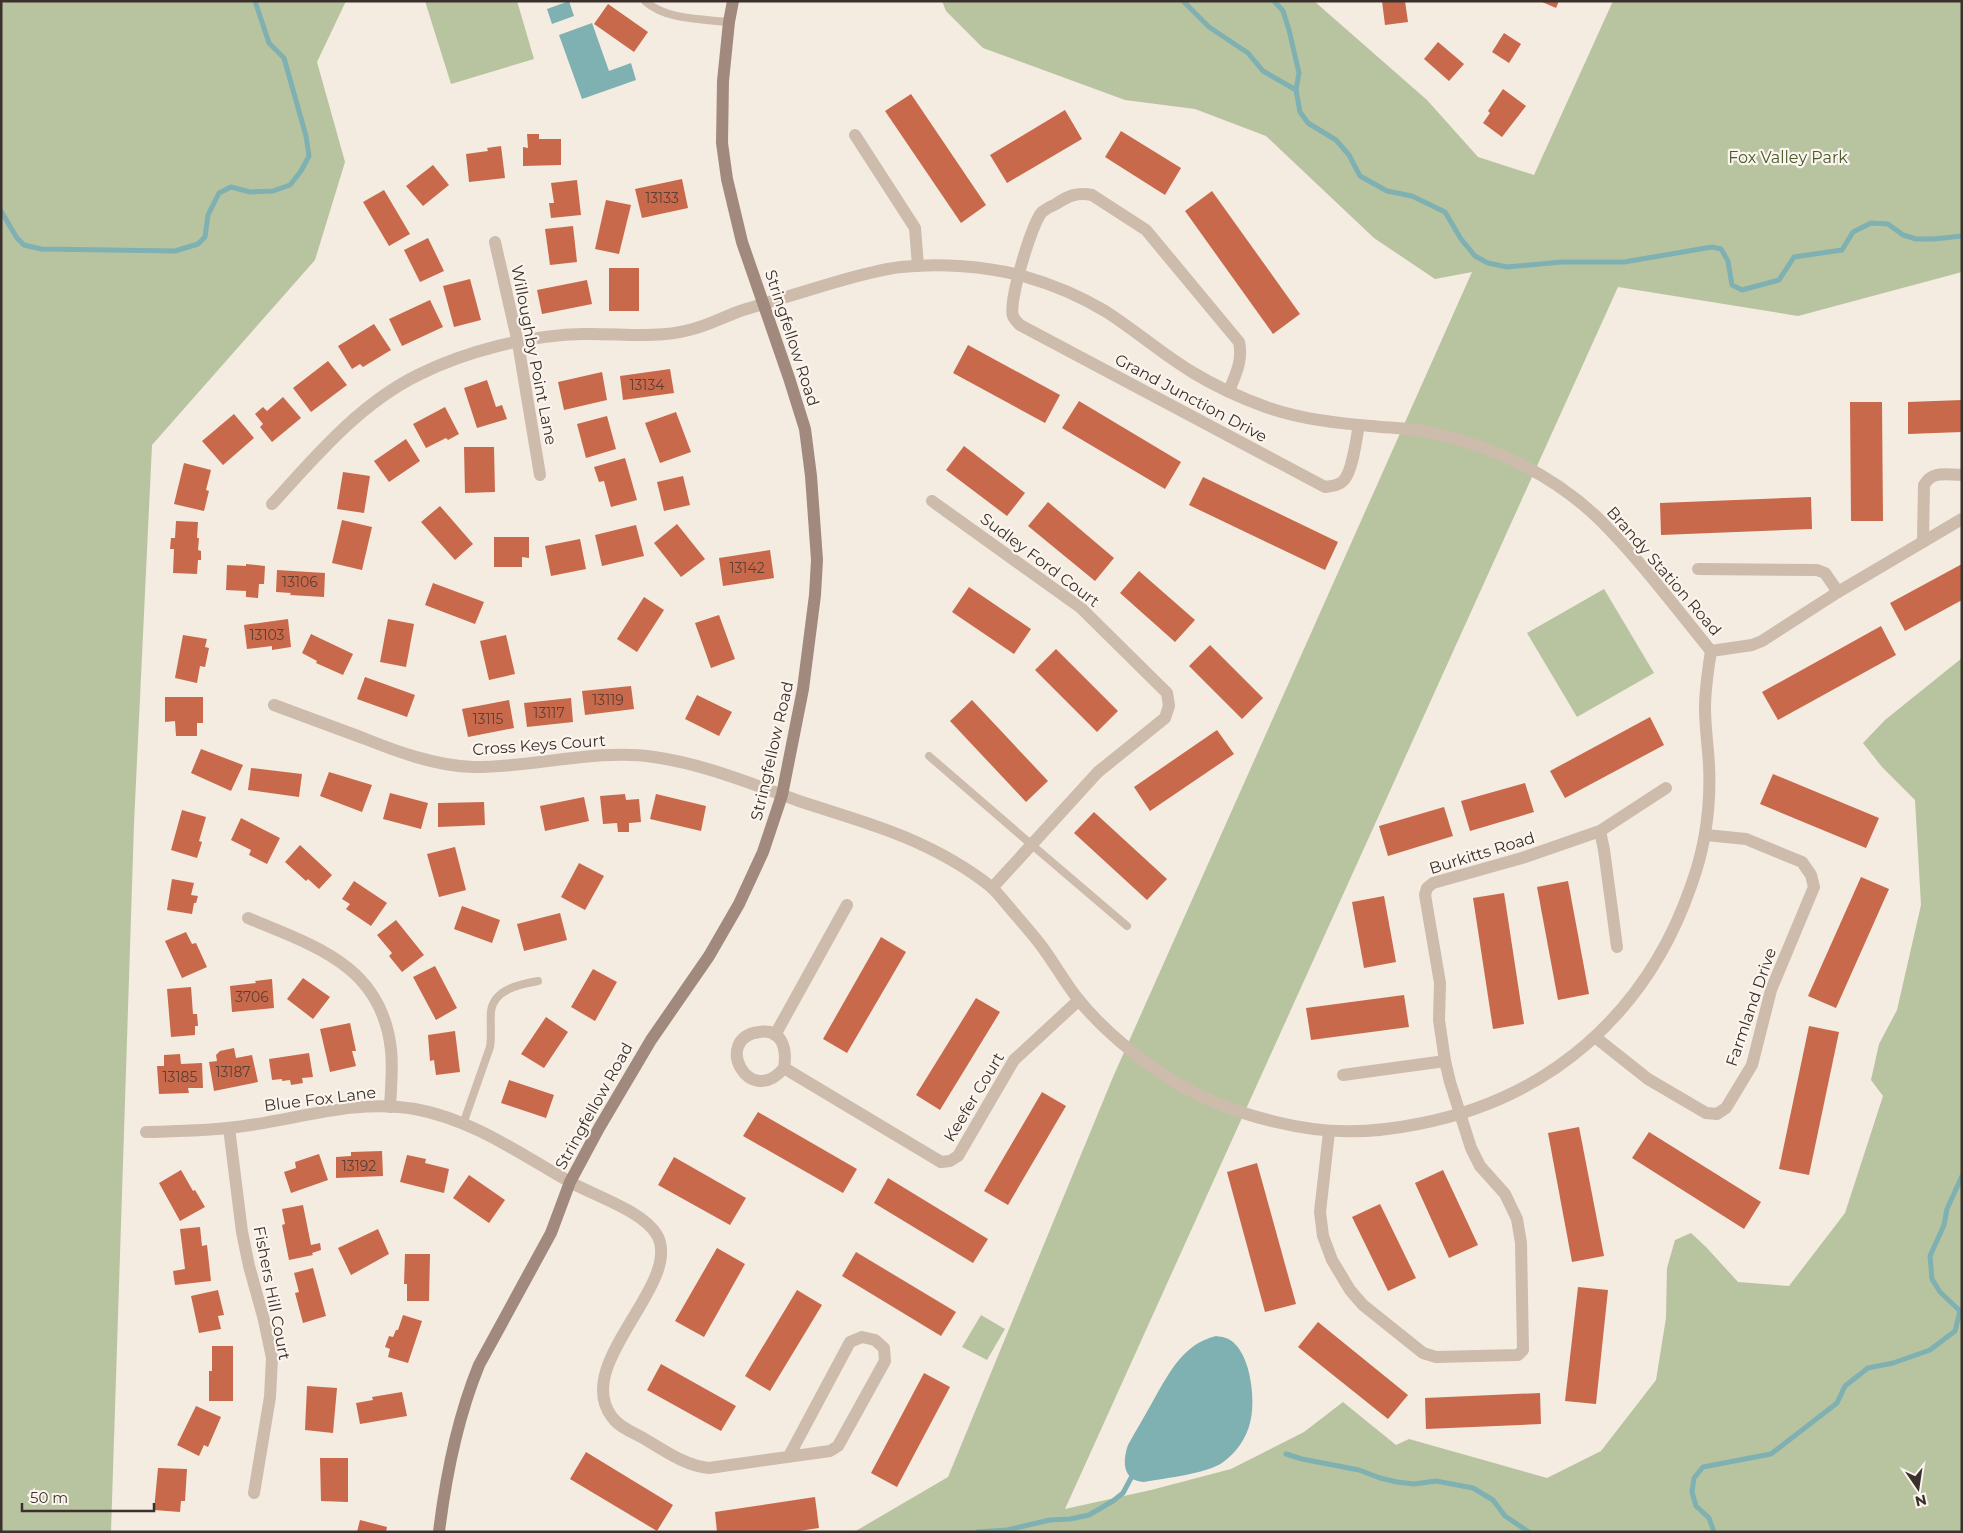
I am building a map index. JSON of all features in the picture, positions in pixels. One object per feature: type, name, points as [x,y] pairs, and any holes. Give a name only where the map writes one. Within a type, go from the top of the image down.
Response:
[{"type":"main road","name":"Stringfellow Road","points":[[440,1532],[447,1472],[469,1388],[479,1365],[551,1233],[570,1182],[651,1040],[708,956],[738,904],[764,852],[782,795],[803,689],[815,595],[817,560],[811,476],[805,429],[742,242],[727,179],[722,143],[723,81],[732,1]]},
{"type":"street","points":[[855,135],[915,228],[918,266]]},
{"type":"street","name":"Grand Junction Drive","points":[[1229,391],[1238,368],[1241,352],[1239,342],[1146,230],[1092,195],[1081,193],[1070,195],[1042,212],[1034,225],[1018,275],[1012,307],[1013,316],[1020,325],[1325,487],[1343,482],[1348,473],[1359,425]]},
{"type":"street","name":"Willoughby Point Lane","points":[[495,242],[518,343],[540,475]]},
{"type":"street","name":"Brandy Station Road","points":[[272,504],[340,431],[369,407],[400,385],[454,359],[488,348],[554,336],[585,334],[654,336],[691,330],[764,304],[864,274],[901,267],[939,266],[987,269],[1018,275],[1057,287],[1106,311],[1193,373],[1229,391],[1278,411],[1359,425],[1423,431],[1456,439],[1518,463],[1547,479],[1598,518],[1627,549],[1712,651],[1706,680],[1705,709],[1710,768],[1706,835],[1692,886],[1674,931],[1635,994],[1595,1037],[1564,1063],[1543,1077],[1513,1093],[1461,1115],[1392,1129],[1329,1132],[1305,1129],[1254,1117],[1180,1086],[1114,1036],[1079,1000],[1038,941],[992,888],[938,854],[911,840],[873,825],[782,795]]},
{"type":"street","points":[[1922,541],[1924,485],[1928,478],[1937,474],[1962,475]]},
{"type":"street","name":"Sudley Ford Court","points":[[932,501],[1081,608],[1167,694],[1169,706],[1166,718],[1098,772],[992,888]]},
{"type":"street","points":[[1712,651],[1752,645],[1762,641],[1838,592],[1962,519]]},
{"type":"street","points":[[1698,569],[1817,570],[1825,573],[1838,592]]},
{"type":"street","name":"Cross Keys Court","points":[[274,705],[402,753],[451,765],[470,767],[506,766],[619,755],[651,756],[697,766],[782,795]]},
{"type":"street","name":"Burkitts Road","points":[[1329,1132],[1320,1212],[1323,1236],[1332,1260],[1350,1290],[1363,1305],[1423,1353],[1436,1357],[1518,1355],[1523,1350],[1521,1243],[1517,1219],[1506,1194],[1480,1166],[1471,1148],[1445,1061],[1439,1020],[1440,982],[1426,895],[1427,888],[1433,883],[1522,858],[1600,831],[1666,788]]},
{"type":"street","points":[[1600,831],[1617,947]]},
{"type":"street","name":"Farmland Drive","points":[[1595,1037],[1648,1079],[1706,1113],[1717,1114],[1726,1108],[1752,1065],[1771,990],[1814,887],[1811,875],[1802,862],[1746,839],[1706,835]]},
{"type":"street","points":[[775,1035],[847,905]]},
{"type":"street","points":[[248,918],[333,955],[350,968],[364,984],[379,1008],[388,1035],[391,1050],[390,1107]]},
{"type":"street","name":"Keefer Court","points":[[784,1068],[941,1162],[950,1161],[958,1156],[1014,1060],[1079,1000]]},
{"type":"street","points":[[762,1031],[775,1035],[784,1043],[786,1055],[784,1068],[776,1078],[766,1081],[754,1080],[743,1074],[738,1065],[736,1054],[741,1042],[749,1034],[762,1031]]},
{"type":"street","points":[[1344,1074],[1445,1061]]},
{"type":"street","name":"Blue Fox Lane","points":[[146,1132],[229,1128],[304,1115],[358,1108],[390,1107],[416,1110],[487,1133],[570,1182],[645,1220],[658,1237],[661,1255],[656,1276],[606,1368],[602,1385],[603,1400],[611,1416],[622,1427],[699,1467],[709,1468],[830,1451],[838,1446],[885,1361],[884,1348],[875,1340],[862,1337],[850,1342],[789,1456]]},
{"type":"street","name":"Fishers Hill Court","points":[[229,1128],[242,1232],[272,1358],[270,1397],[254,1493]]},
{"type":"lane","points":[[645,1],[653,9],[670,15],[729,22]]},
{"type":"lane","points":[[929,756],[1127,926]]},
{"type":"lane","points":[[463,1124],[490,1047],[492,1035],[491,1010],[495,1001],[507,990],[520,984],[538,981]]},
{"type":"green space","points":[[1,1],[346,1],[317,62],[345,162],[315,260],[152,445],[134,824],[111,1532],[1,1532]]},
{"type":"green space","points":[[425,1],[517,1],[534,59],[451,84]]},
{"type":"green space","name":"Fox Valley Park","points":[[942,1],[1314,1],[1427,100],[1478,157],[1534,175],[1613,1],[1962,1],[1962,272],[1798,316],[1618,287],[1065,1509],[1151,1490],[1231,1469],[1304,1432],[1343,1402],[1396,1445],[1409,1439],[1547,1478],[1601,1451],[1656,1380],[1666,1318],[1667,1268],[1675,1240],[1691,1233],[1738,1282],[1789,1286],[1845,1213],[1883,1096],[1871,1080],[1879,1044],[1897,1010],[1921,905],[1915,800],[1882,767],[1863,743],[1885,720],[1962,658],[1962,1532],[854,1532],[948,1477],[1113,1077],[1472,272],[1435,279],[1374,238],[1266,136],[1195,109],[1125,100],[983,48],[946,11]]},
{"type":"green space","points":[[1604,589],[1654,673],[1577,717],[1527,633]]},
{"type":"green space","points":[[981,1315],[1005,1329],[987,1360],[962,1347]]},
{"type":"water","points":[[569,1],[574,16],[552,24],[547,9]]},
{"type":"water","points":[[592,23],[609,71],[631,63],[636,80],[582,99],[559,35]]},
{"type":"water","points":[[1216,1336],[1223,1337],[1234,1343],[1245,1359],[1248,1369],[1252,1392],[1252,1414],[1243,1440],[1227,1459],[1215,1467],[1184,1475],[1144,1482],[1137,1481],[1126,1470],[1125,1458],[1128,1445],[1178,1361],[1194,1346]]},
{"type":"building","points":[[1382,1],[1405,1],[1408,22],[1385,25]]},
{"type":"building","points":[[1540,1],[1559,1],[1556,8]]},
{"type":"building","points":[[608,4],[648,32],[634,52],[594,24]]},
{"type":"building","points":[[1504,33],[1521,44],[1509,63],[1492,52]]},
{"type":"building","points":[[1438,42],[1464,64],[1449,81],[1424,59]]},
{"type":"building","points":[[1503,89],[1526,106],[1502,137],[1483,123],[1490,113],[1488,111]]},
{"type":"building","points":[[911,94],[986,205],[961,223],[885,111]]},
{"type":"building","points":[[1065,110],[1082,139],[1007,183],[990,155]]},
{"type":"building","points":[[1121,131],[1181,168],[1165,195],[1105,157]]},
{"type":"building","points":[[527,134],[539,134],[539,139],[561,139],[561,165],[523,166],[523,147],[528,148]]},
{"type":"building","points":[[501,146],[505,178],[469,182],[466,154],[488,151],[487,148]]},
{"type":"building","points":[[433,165],[449,185],[423,206],[406,186]]},
{"type":"building","points":[[682,179],[688,208],[642,218],[635,189]]},
{"type":"building","points":[[577,180],[581,215],[551,218],[549,203],[554,203],[551,183]]},
{"type":"building","points":[[384,190],[410,234],[389,246],[363,202]]},
{"type":"building","points":[[1212,191],[1300,314],[1273,334],[1185,211]]},
{"type":"building","points":[[606,200],[631,205],[619,254],[595,249]]},
{"type":"building","points":[[573,226],[577,262],[550,265],[545,229]]},
{"type":"building","points":[[428,238],[444,271],[420,282],[404,250]]},
{"type":"building","points":[[609,268],[639,268],[639,311],[609,311]]},
{"type":"building","points":[[470,279],[481,320],[454,327],[443,286]]},
{"type":"building","points":[[587,280],[592,304],[542,314],[537,290]]},
{"type":"building","points":[[430,300],[443,327],[402,346],[389,319]]},
{"type":"building","points":[[374,324],[391,350],[363,367],[360,364],[352,369],[338,346]]},
{"type":"building","points":[[968,345],[1060,395],[1045,423],[953,373]]},
{"type":"building","points":[[328,361],[347,385],[311,412],[293,388]]},
{"type":"building","points":[[670,369],[674,393],[623,400],[620,376]]},
{"type":"building","points":[[602,372],[607,400],[564,410],[558,382]]},
{"type":"building","points":[[487,380],[496,407],[502,405],[507,419],[477,428],[464,388]]},
{"type":"building","points":[[283,397],[301,418],[272,442],[260,427],[263,424],[255,414],[263,407],[267,411]]},
{"type":"building","points":[[1962,400],[1962,432],[1908,434],[1908,402]]},
{"type":"building","points":[[1079,401],[1181,462],[1165,489],[1062,428]]},
{"type":"building","points":[[1850,402],[1882,402],[1883,521],[1851,521]]},
{"type":"building","points":[[445,407],[459,434],[426,448],[413,424]]},
{"type":"building","points":[[676,412],[691,452],[660,463],[645,423]]},
{"type":"building","points":[[234,414],[254,438],[223,465],[202,441]]},
{"type":"building","points":[[607,416],[616,449],[586,458],[577,424]]},
{"type":"building","points":[[406,439],[420,461],[389,482],[374,461]]},
{"type":"building","points":[[964,446],[1025,493],[1007,516],[946,470]]},
{"type":"building","points":[[464,447],[494,447],[495,492],[465,493]]},
{"type":"building","points":[[625,458],[637,500],[611,507],[604,481],[599,482],[594,467]]},
{"type":"building","points":[[184,463],[211,470],[206,490],[209,491],[204,511],[174,504]]},
{"type":"building","points":[[343,472],[370,476],[364,513],[337,509]]},
{"type":"building","points":[[683,476],[690,505],[664,511],[657,482]]},
{"type":"building","points":[[1203,477],[1338,542],[1325,570],[1189,505]]},
{"type":"building","points":[[1811,497],[1812,529],[1661,535],[1660,503]]},
{"type":"building","points":[[1048,502],[1114,558],[1095,581],[1028,526]]},
{"type":"building","points":[[440,506],[473,544],[455,560],[421,522]]},
{"type":"building","points":[[342,520],[372,527],[362,570],[332,563]]},
{"type":"building","points":[[176,521],[198,522],[197,538],[199,538],[198,550],[201,551],[201,560],[198,560],[197,574],[173,573],[174,549],[170,549],[171,538],[175,538]]},
{"type":"building","points":[[677,524],[705,559],[681,577],[654,543]]},
{"type":"building","points":[[636,525],[644,556],[602,566],[595,535]]},
{"type":"building","points":[[494,537],[529,537],[529,558],[522,557],[522,567],[494,567]]},
{"type":"building","points":[[580,539],[586,569],[551,576],[545,546]]},
{"type":"building","points":[[770,550],[774,578],[723,586],[719,558]]},
{"type":"building","points":[[246,564],[265,566],[264,584],[259,584],[258,598],[246,597],[246,591],[226,590],[227,565],[246,566]]},
{"type":"building","points":[[1962,564],[1962,600],[1905,631],[1890,603]]},
{"type":"building","points":[[277,570],[325,573],[324,597],[290,595],[291,593],[276,592]]},
{"type":"building","points":[[1139,571],[1195,620],[1175,642],[1120,593]]},
{"type":"building","points":[[433,583],[484,602],[475,624],[425,605]]},
{"type":"building","points":[[969,587],[1031,629],[1014,654],[952,612]]},
{"type":"building","points":[[644,597],[664,610],[637,652],[617,639]]},
{"type":"building","points":[[719,615],[735,659],[711,668],[695,623]]},
{"type":"building","points":[[288,619],[291,647],[272,650],[272,646],[247,649],[244,625]]},
{"type":"building","points":[[388,619],[414,624],[406,667],[380,662]]},
{"type":"building","points":[[1881,626],[1896,655],[1778,720],[1762,692]]},
{"type":"building","points":[[311,634],[353,654],[343,675],[316,663],[317,661],[302,653]]},
{"type":"building","points":[[183,635],[207,639],[205,647],[209,648],[205,667],[200,666],[197,683],[175,678]]},
{"type":"building","points":[[506,635],[515,674],[489,680],[480,641]]},
{"type":"building","points":[[1210,645],[1263,698],[1242,719],[1189,666]]},
{"type":"building","points":[[1056,649],[1118,711],[1097,732],[1035,670]]},
{"type":"building","points":[[365,677],[415,695],[407,717],[357,699]]},
{"type":"building","points":[[631,686],[634,709],[585,715],[582,691]]},
{"type":"building","points":[[697,695],[732,712],[719,736],[685,719]]},
{"type":"building","points":[[165,697],[203,697],[203,723],[197,723],[197,736],[176,736],[175,721],[165,722]]},
{"type":"building","points":[[571,698],[573,722],[527,727],[524,703]]},
{"type":"building","points":[[509,700],[514,728],[468,737],[462,709]]},
{"type":"building","points":[[972,700],[1048,781],[1026,802],[950,721]]},
{"type":"building","points":[[1650,717],[1664,745],[1565,798],[1550,771]]},
{"type":"building","points":[[1217,730],[1234,754],[1150,811],[1134,787]]},
{"type":"building","points":[[201,749],[243,765],[231,791],[191,773]]},
{"type":"building","points":[[251,768],[302,774],[299,797],[248,790]]},
{"type":"building","points":[[329,772],[372,785],[362,812],[320,796]]},
{"type":"building","points":[[1773,774],[1879,818],[1866,848],[1760,804]]},
{"type":"building","points":[[1525,783],[1534,812],[1470,831],[1461,801]]},
{"type":"building","points":[[390,793],[428,803],[421,829],[383,819]]},
{"type":"building","points":[[625,794],[626,800],[639,799],[641,822],[629,823],[629,832],[618,832],[617,823],[603,824],[600,796]]},
{"type":"building","points":[[656,794],[706,806],[701,831],[650,819]]},
{"type":"building","points":[[584,797],[589,821],[545,831],[540,806]]},
{"type":"building","points":[[484,802],[485,825],[438,827],[438,803]]},
{"type":"building","points":[[1444,807],[1453,836],[1388,856],[1379,826]]},
{"type":"building","points":[[182,810],[206,817],[199,841],[202,842],[197,858],[171,850]]},
{"type":"building","points":[[1094,812],[1167,879],[1147,900],[1074,833]]},
{"type":"building","points":[[241,818],[280,838],[267,864],[249,855],[251,850],[231,840]]},
{"type":"building","points":[[300,845],[332,875],[319,889],[308,879],[306,881],[285,862]]},
{"type":"building","points":[[455,847],[466,890],[439,897],[427,854]]},
{"type":"building","points":[[579,863],[604,876],[585,910],[561,897]]},
{"type":"building","points":[[1861,877],[1889,889],[1836,1008],[1808,996]]},
{"type":"building","points":[[172,879],[194,883],[191,895],[198,896],[196,903],[194,903],[192,914],[167,910]]},
{"type":"building","points":[[354,881],[387,903],[371,926],[346,909],[350,904],[342,899]]},
{"type":"building","points":[[1568,881],[1589,994],[1558,1000],[1537,887]]},
{"type":"building","points":[[1504,893],[1524,1024],[1493,1029],[1473,898]]},
{"type":"building","points":[[1384,896],[1396,962],[1364,968],[1352,902]]},
{"type":"building","points":[[462,906],[500,920],[492,943],[454,929]]},
{"type":"building","points":[[560,913],[567,940],[524,951],[517,924]]},
{"type":"building","points":[[396,920],[424,955],[402,972],[389,956],[392,953],[377,935]]},
{"type":"building","points":[[186,932],[192,944],[196,943],[207,967],[182,978],[165,941]]},
{"type":"building","points":[[881,937],[906,952],[847,1053],[823,1039]]},
{"type":"building","points":[[435,966],[457,1008],[436,1020],[413,977]]},
{"type":"building","points":[[593,969],[617,982],[595,1021],[571,1007]]},
{"type":"building","points":[[303,978],[330,997],[313,1019],[287,999]]},
{"type":"building","points":[[272,979],[274,1008],[232,1012],[230,986]]},
{"type":"building","points":[[191,987],[193,1014],[197,1014],[198,1026],[195,1026],[195,1035],[171,1037],[167,989]]},
{"type":"building","points":[[1404,995],[1409,1027],[1311,1040],[1306,1008]]},
{"type":"building","points":[[976,998],[1000,1012],[940,1110],[916,1095]]},
{"type":"building","points":[[546,1017],[568,1032],[544,1068],[521,1054]]},
{"type":"building","points":[[350,1023],[356,1051],[352,1051],[356,1066],[330,1072],[320,1029]]},
{"type":"building","points":[[1809,1026],[1839,1032],[1809,1175],[1779,1169]]},
{"type":"building","points":[[455,1031],[460,1072],[436,1075],[434,1060],[430,1061],[428,1035]]},
{"type":"building","points":[[234,1048],[236,1058],[252,1055],[258,1082],[214,1091],[209,1062],[217,1061],[216,1055],[220,1051]]},
{"type":"building","points":[[309,1053],[313,1077],[302,1078],[303,1083],[291,1085],[290,1080],[272,1080],[269,1059]]},
{"type":"building","points":[[180,1054],[181,1064],[202,1063],[203,1088],[188,1088],[189,1093],[159,1094],[157,1066],[164,1066],[164,1055]]},
{"type":"building","points":[[509,1080],[554,1095],[546,1118],[501,1103]]},
{"type":"building","points":[[1042,1092],[1066,1106],[1008,1205],[984,1191]]},
{"type":"building","points":[[758,1112],[857,1169],[843,1193],[743,1136]]},
{"type":"building","points":[[1579,1127],[1604,1256],[1572,1262],[1548,1133]]},
{"type":"building","points":[[1649,1132],[1761,1202],[1744,1229],[1632,1158]]},
{"type":"building","points":[[382,1151],[383,1176],[336,1178],[336,1157],[351,1156],[351,1152]]},
{"type":"building","points":[[319,1154],[328,1180],[291,1193],[284,1172],[296,1168],[295,1162]]},
{"type":"building","points":[[407,1155],[426,1159],[425,1163],[449,1169],[444,1193],[400,1182]]},
{"type":"building","points":[[674,1157],[746,1198],[730,1225],[658,1185]]},
{"type":"building","points":[[1257,1163],[1296,1304],[1265,1312],[1227,1172]]},
{"type":"building","points":[[181,1170],[205,1207],[180,1221],[159,1183]]},
{"type":"building","points":[[1443,1170],[1478,1245],[1449,1258],[1415,1183]]},
{"type":"building","points":[[469,1175],[505,1200],[489,1223],[453,1198]]},
{"type":"building","points":[[888,1178],[988,1239],[973,1263],[874,1203]]},
{"type":"building","points":[[1380,1204],[1416,1278],[1388,1291],[1352,1217]]},
{"type":"building","points":[[303,1205],[311,1245],[320,1243],[321,1250],[312,1253],[313,1255],[289,1260],[282,1225],[285,1224],[282,1209]]},
{"type":"building","points":[[200,1227],[202,1246],[207,1245],[211,1281],[175,1285],[173,1271],[185,1269],[180,1229]]},
{"type":"building","points":[[378,1229],[389,1254],[351,1275],[338,1248]]},
{"type":"building","points":[[717,1248],[745,1264],[704,1337],[675,1321]]},
{"type":"building","points":[[856,1252],[956,1312],[941,1336],[842,1276]]},
{"type":"building","points":[[405,1254],[430,1254],[429,1301],[407,1301],[407,1284],[404,1284]]},
{"type":"building","points":[[313,1268],[326,1316],[303,1323],[295,1293],[299,1292],[294,1273]]},
{"type":"building","points":[[1578,1287],[1608,1290],[1596,1404],[1565,1401]]},
{"type":"building","points":[[218,1290],[224,1315],[218,1316],[221,1329],[199,1333],[191,1296]]},
{"type":"building","points":[[797,1290],[822,1305],[770,1391],[745,1376]]},
{"type":"building","points":[[403,1315],[422,1321],[408,1363],[388,1357],[390,1349],[385,1347],[389,1336],[393,1337],[396,1330],[398,1330]]},
{"type":"building","points":[[1318,1322],[1408,1395],[1388,1419],[1298,1347]]},
{"type":"building","points":[[212,1346],[233,1346],[233,1401],[209,1401],[209,1371],[212,1371]]},
{"type":"building","points":[[661,1364],[736,1406],[721,1431],[647,1390]]},
{"type":"building","points":[[924,1373],[950,1387],[897,1487],[871,1473]]},
{"type":"building","points":[[307,1386],[337,1388],[333,1433],[305,1430]]},
{"type":"building","points":[[402,1392],[407,1416],[360,1424],[356,1403],[373,1400],[372,1397]]},
{"type":"building","points":[[1540,1393],[1541,1424],[1426,1429],[1425,1398]]},
{"type":"building","points":[[196,1406],[221,1417],[208,1447],[204,1445],[199,1456],[177,1445]]},
{"type":"building","points":[[586,1452],[673,1505],[657,1531],[570,1479]]},
{"type":"building","points":[[320,1458],[348,1458],[348,1502],[321,1501]]},
{"type":"building","points":[[158,1468],[187,1469],[185,1501],[181,1501],[180,1512],[154,1510]]},
{"type":"building","points":[[815,1497],[819,1528],[792,1532],[717,1532],[715,1512]]},
{"type":"building","points":[[360,1520],[387,1527],[386,1532],[357,1532]]},
{"type":"waterway","points":[[1,211],[17,238],[24,245],[41,249],[175,251],[198,244],[205,237],[208,215],[219,193],[231,187],[250,192],[273,191],[290,185],[301,171],[309,156],[306,136],[284,58],[269,43],[255,1]]},
{"type":"waterway","points":[[1183,1],[1209,27],[1248,53],[1263,71],[1296,90]]},
{"type":"waterway","points":[[1274,1],[1283,11],[1289,30],[1299,73],[1296,90],[1300,112],[1308,123],[1336,140],[1349,155],[1360,176],[1387,191],[1412,196],[1445,212],[1461,239],[1475,256],[1488,263],[1507,267],[1562,262],[1624,262],[1712,247],[1721,249],[1728,261],[1732,285],[1742,290],[1779,280],[1794,257],[1842,250],[1853,232],[1871,223],[1888,224],[1903,235],[1916,239],[1962,236]]},
{"type":"waterway","points":[[1714,1532],[1709,1518],[1696,1506],[1692,1492],[1694,1478],[1703,1467],[1771,1454],[1837,1403],[1845,1386],[1868,1368],[1893,1363],[1930,1350],[1955,1331],[1960,1311],[1940,1292],[1932,1279],[1930,1256],[1944,1225],[1947,1209],[1962,1176]]},
{"type":"waterway","points":[[1286,1454],[1359,1470],[1397,1482],[1414,1484],[1436,1481],[1473,1488],[1493,1500],[1505,1516],[1529,1532]]},
{"type":"waterway","points":[[977,1532],[1007,1530],[1050,1520],[1070,1519],[1089,1515],[1123,1493],[1131,1478]]}]
